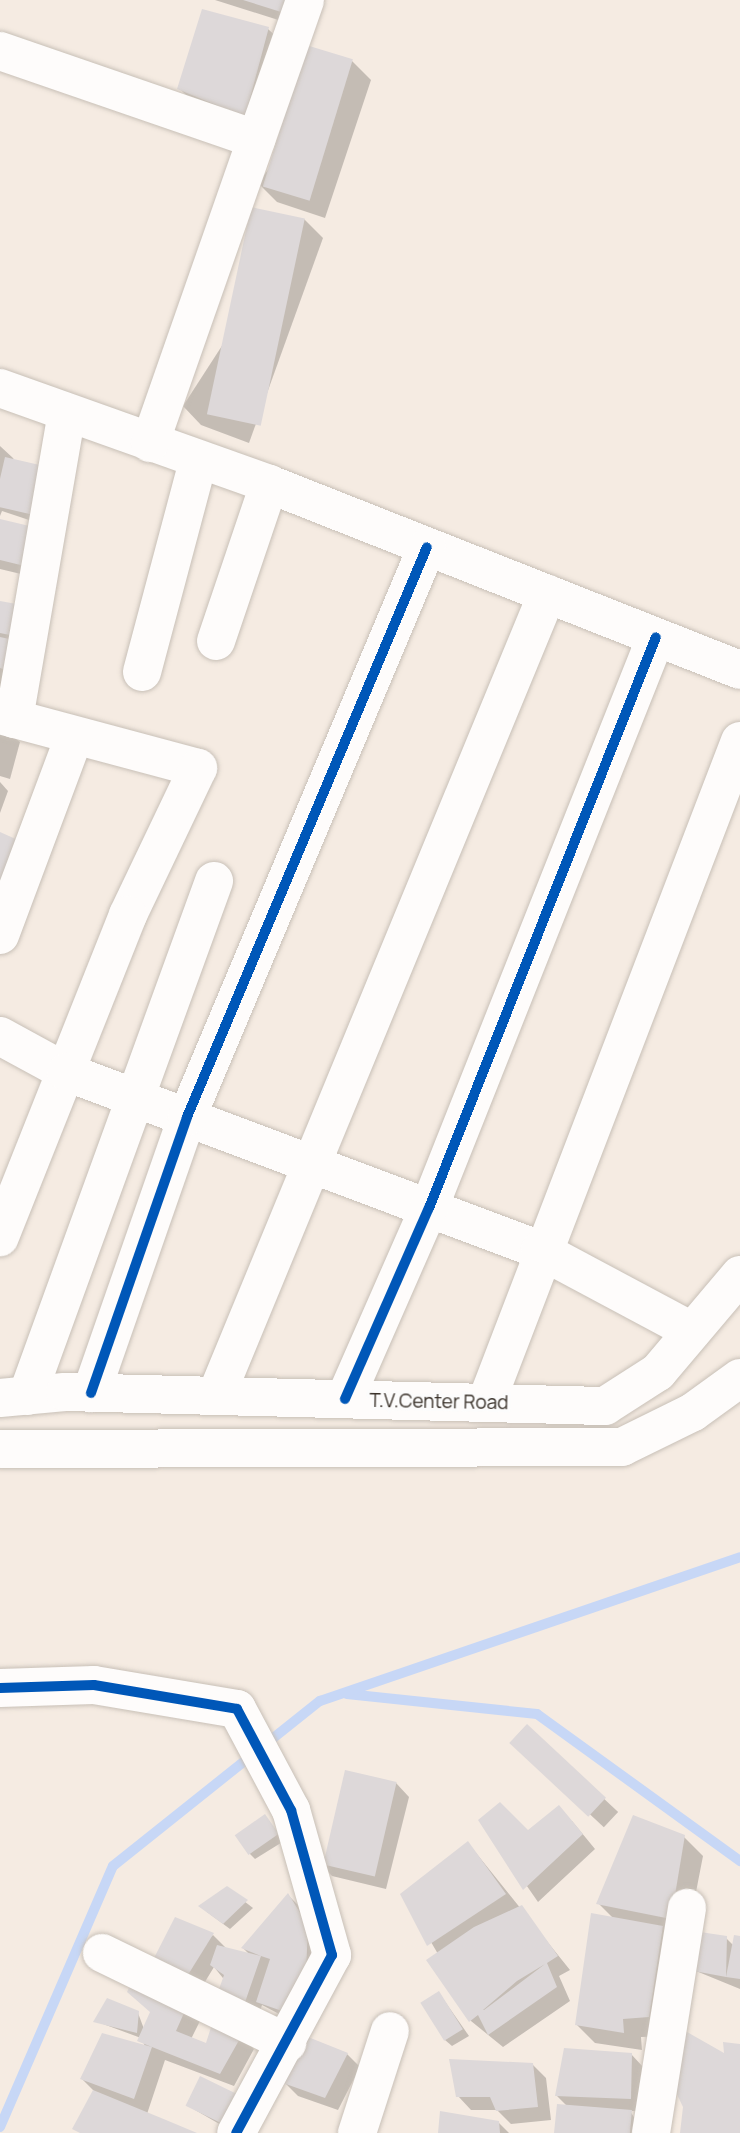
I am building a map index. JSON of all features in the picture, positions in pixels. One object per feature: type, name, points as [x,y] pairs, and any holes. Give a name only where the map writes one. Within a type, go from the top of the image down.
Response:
[{"type":"street","points":[[150,443],[304,0]]},
{"type":"street","points":[[0,51],[256,139]]},
{"type":"street","points":[[0,388],[198,461],[269,484],[740,670]]},
{"type":"street","points":[[0,1237],[128,915],[198,768],[7,717],[67,413]]},
{"type":"street","points":[[142,672],[198,461]]},
{"type":"street","points":[[215,641],[269,484]]},
{"type":"street","points":[[63,1449],[78,1393],[187,1117],[427,547]]},
{"type":"street","points":[[216,1396],[547,594]]},
{"type":"street","points":[[345,1399],[429,1208],[656,637]]},
{"type":"street","points":[[0,935],[74,737]]},
{"type":"street","points":[[486,1403],[540,1250],[740,741]]},
{"type":"street","points":[[14,1397],[135,1098],[214,881]]},
{"type":"street","points":[[0,1036],[65,1072],[540,1250],[692,1331]]},
{"type":"street","name":"T.V.Center Road","points":[[14,1397],[78,1393],[605,1406],[658,1371],[740,1275]]},
{"type":"street","points":[[0,1449],[622,1447],[738,1382]]},
{"type":"street","points":[[0,1688],[94,1685],[237,1709],[291,1810],[332,1955],[287,2043],[236,2133]]},
{"type":"street","points":[[651,2133],[687,1908]]},
{"type":"street","points":[[102,1953],[287,2043]]},
{"type":"street","points":[[358,2133],[390,2031]]},
{"type":"building","points":[[243,0],[285,0],[281,12]]},
{"type":"building","points":[[202,9],[269,27],[245,117],[177,89]]},
{"type":"building","points":[[306,45],[353,59],[310,201],[263,187]]},
{"type":"building","points":[[251,207],[305,218],[261,426],[207,414]]},
{"type":"building","points":[[5,457],[54,468],[42,517],[0,507],[0,479]]},
{"type":"building","points":[[0,519],[42,529],[33,568],[0,560]]},
{"type":"building","points":[[0,601],[22,605],[15,636],[0,633]]},
{"type":"building","points":[[0,637],[14,640],[6,670],[0,668]]},
{"type":"building","points":[[0,832],[29,845],[0,907]]},
{"type":"building","points":[[527,1724],[606,1798],[588,1817],[509,1743]]},
{"type":"building","points":[[345,1770],[397,1782],[375,1876],[323,1865]]},
{"type":"building","points":[[500,1802],[528,1830],[559,1805],[583,1834],[523,1890],[478,1820]]},
{"type":"building","points":[[265,1814],[279,1834],[248,1855],[235,1835]]},
{"type":"building","points":[[633,1815],[685,1835],[671,1919],[596,1904]]},
{"type":"building","points":[[468,1841],[506,1894],[427,1946],[400,1894]]},
{"type":"building","points":[[227,1886],[248,1900],[223,1924],[198,1906]]},
{"type":"building","points":[[288,1893],[308,1926],[306,1973],[285,2012],[256,2002],[270,1959],[241,1948]]},
{"type":"building","points":[[522,1905],[558,1956],[547,1963],[557,1987],[488,2035],[478,2015],[469,2022],[426,1960],[474,1927]],"holes":[[[545,1964],[484,2010],[517,1981]]]},
{"type":"building","points":[[591,1913],[663,1926],[649,2017],[623,2019],[624,2033],[575,2025]]},
{"type":"building","points":[[175,1917],[214,1933],[186,1978],[154,1958]]},
{"type":"building","points":[[700,1932],[727,1936],[726,1977],[694,1971]]},
{"type":"building","points":[[734,1935],[740,1936],[740,1979],[726,1977]]},
{"type":"building","points":[[217,1945],[261,1956],[243,2008],[218,1992],[224,1975],[210,1965]]},
{"type":"building","points":[[133,1979],[188,2004],[176,2031],[206,2043],[213,2021],[242,2035],[220,2074],[137,2041],[150,2012],[127,1992]]},
{"type":"building","points":[[439,1991],[463,2029],[444,2041],[420,2003]]},
{"type":"building","points":[[107,1998],[139,2011],[137,2033],[93,2022]]},
{"type":"building","points":[[680,2028],[724,2053],[723,2042],[740,2044],[740,2133],[680,2133],[683,2107],[673,2086]]},
{"type":"building","points":[[102,2033],[152,2047],[134,2099],[80,2079]]},
{"type":"building","points":[[308,2037],[348,2053],[325,2098],[283,2083]]},
{"type":"building","points":[[564,2048],[632,2053],[631,2099],[555,2096]]},
{"type":"building","points":[[449,2059],[533,2063],[538,2107],[496,2111],[490,2097],[456,2097]]},
{"type":"building","points":[[200,2076],[237,2094],[222,2124],[186,2106]]},
{"type":"building","points":[[93,2090],[197,2133],[80,2133],[72,2129]]},
{"type":"building","points":[[557,2104],[632,2110],[630,2133],[554,2133]]},
{"type":"building","points":[[440,2111],[499,2121],[500,2133],[438,2133]]},
{"type":"waterway","points":[[0,2127],[113,1866],[320,1701],[740,1557]]},
{"type":"waterway","points":[[347,1694],[537,1714],[740,1861]]},
{"type":"cycle path","points":[[91,1393],[187,1117],[427,547]]},
{"type":"cycle path","points":[[345,1399],[429,1208],[656,637]]},
{"type":"cycle path","points":[[0,1688],[94,1685],[237,1709],[291,1810],[332,1955],[236,2133]]}]
